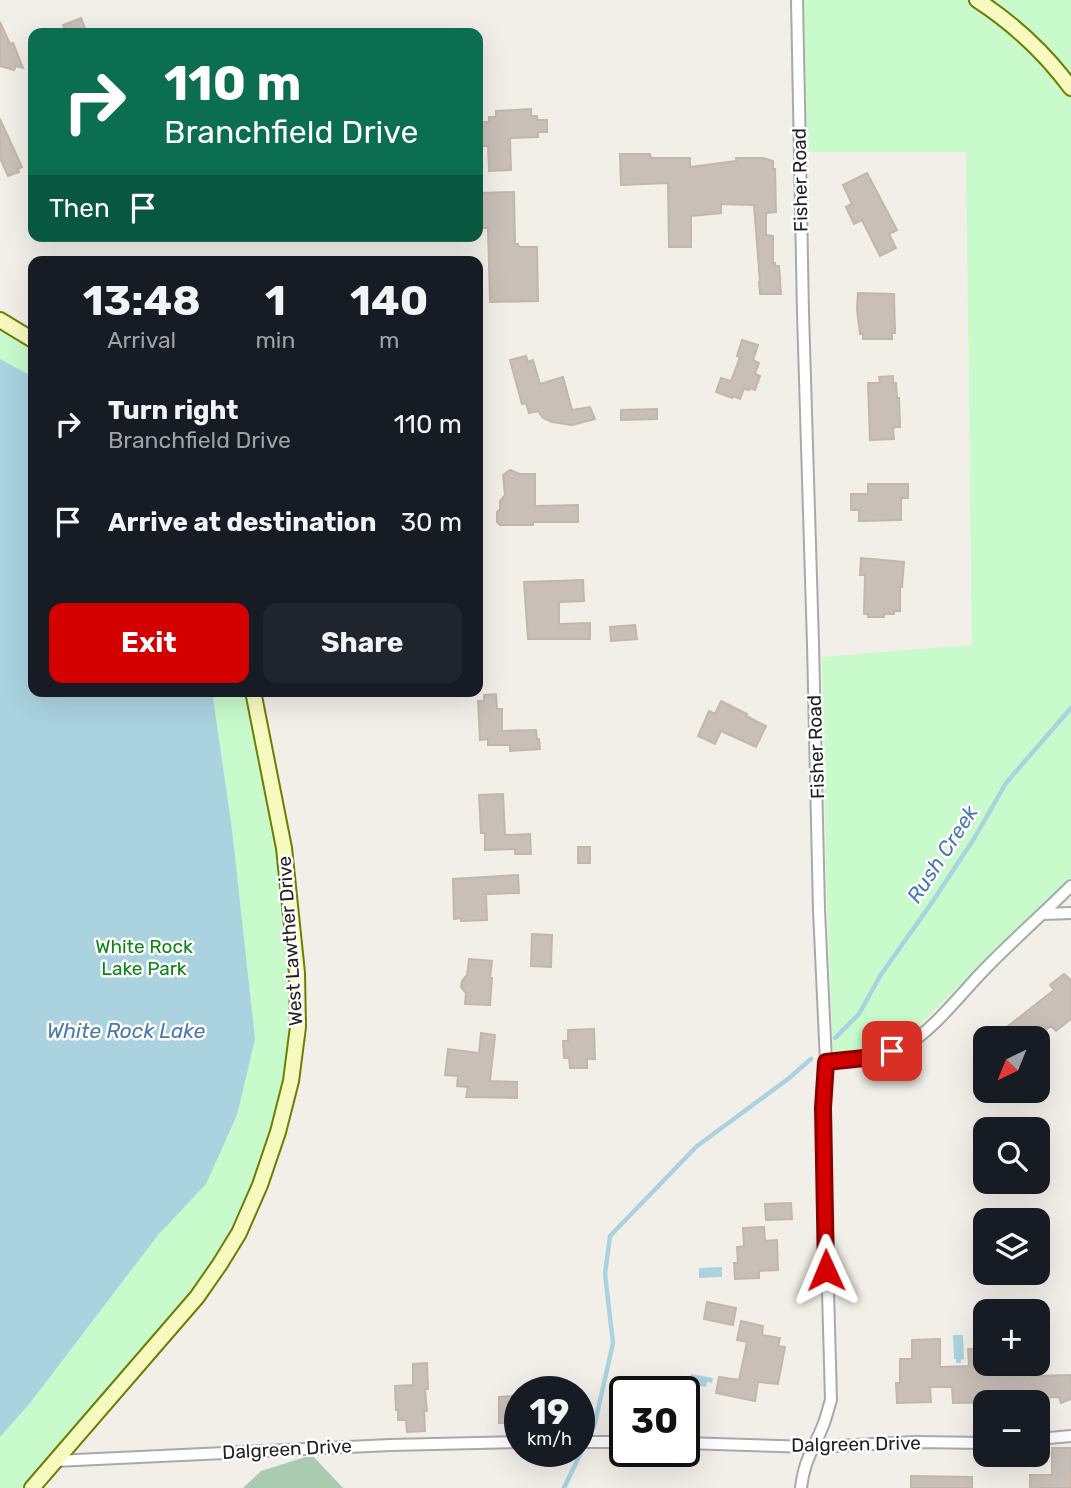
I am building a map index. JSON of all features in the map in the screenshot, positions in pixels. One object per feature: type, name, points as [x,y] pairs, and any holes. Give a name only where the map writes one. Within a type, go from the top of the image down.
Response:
[{"type":"street","name":"Fisher Road","points":[[797,0],[819,911],[826,1062],[823,1108],[831,1400],[823,1427],[803,1471],[801,1488]]},
{"type":"street","points":[[977,0],[1021,32],[1071,89]]},
{"type":"street","points":[[0,320],[28,337]]},
{"type":"street","name":"West Lawther Drive","points":[[32,1488],[197,1297],[220,1264],[247,1217],[281,1119],[291,1081],[299,1027],[296,973],[284,848],[254,697]]},
{"type":"street","points":[[826,1062],[874,1057],[912,1042],[1071,886]]},
{"type":"street","points":[[1044,914],[1071,914]]},
{"type":"street","points":[[1050,1438],[1071,1436]]},
{"type":"street","name":"Dalgreen Drive","points":[[55,1461],[349,1446],[504,1442]]},
{"type":"street","name":"Dalgreen Drive","points":[[700,1444],[812,1447],[916,1442],[973,1443]]},
{"type":"green space","points":[[804,0],[1071,0],[1071,877],[915,1029],[877,1050],[833,1055],[822,657],[972,645],[966,152],[807,152]]},
{"type":"green space","name":"White Rock Lake","points":[[0,329],[28,345],[28,697],[250,697],[279,847],[290,941],[290,1047],[275,1135],[223,1252],[25,1488],[0,1488]]},
{"type":"green space","points":[[312,1455],[343,1488],[243,1488],[261,1471]]},
{"type":"water","name":"White Rock Lake","points":[[0,359],[28,374],[28,697],[213,697],[232,830],[255,1039],[237,1115],[206,1184],[158,1235],[30,1403],[0,1437]]},
{"type":"water","points":[[722,1267],[722,1277],[699,1278],[699,1268]]},
{"type":"water","points":[[953,1335],[963,1335],[964,1359],[961,1363],[956,1363],[954,1359]]},
{"type":"water","points":[[691,1374],[713,1378],[712,1383],[707,1382],[706,1387],[700,1386],[700,1376]]},
{"type":"building","points":[[81,18],[85,28],[64,28],[63,25]]},
{"type":"building","points":[[0,22],[10,44],[13,43],[23,68],[16,66],[14,70],[0,66]]},
{"type":"building","points":[[531,109],[531,116],[537,116],[537,120],[547,120],[547,132],[538,132],[538,137],[510,138],[511,170],[489,171],[488,146],[483,146],[483,122],[489,122],[489,117],[496,117],[496,111]]},
{"type":"building","points":[[0,119],[22,167],[18,169],[19,172],[8,176],[0,158]]},
{"type":"building","points":[[620,154],[650,154],[651,158],[690,158],[690,167],[736,161],[736,158],[763,158],[773,161],[776,212],[766,213],[766,235],[773,236],[773,263],[779,266],[781,294],[760,294],[754,205],[721,204],[721,213],[691,216],[691,247],[669,247],[668,183],[621,185]]},
{"type":"building","points":[[867,173],[897,230],[889,234],[896,248],[880,256],[862,220],[854,224],[846,207],[852,204],[843,185]]},
{"type":"building","points":[[514,192],[515,244],[519,247],[537,247],[538,301],[490,302],[488,228],[483,228],[483,193]]},
{"type":"building","points":[[858,293],[894,294],[895,333],[892,333],[892,339],[863,339],[857,309]]},
{"type":"building","points":[[742,340],[758,345],[753,360],[759,363],[755,374],[760,376],[755,390],[744,389],[740,399],[716,392],[721,378],[731,381],[740,357],[737,356]]},
{"type":"building","points":[[526,356],[528,362],[533,360],[540,384],[563,377],[572,410],[590,407],[595,419],[572,425],[552,422],[543,418],[538,411],[529,413],[526,403],[522,404],[510,360]]},
{"type":"building","points":[[893,376],[899,398],[900,427],[893,429],[894,439],[870,440],[868,383],[880,383],[879,377]]},
{"type":"building","points":[[657,409],[657,419],[621,420],[621,410]]},
{"type":"building","points":[[510,470],[520,474],[535,474],[535,506],[578,505],[578,522],[500,525],[497,522],[497,512],[505,495],[503,475]]},
{"type":"building","points":[[868,484],[908,484],[908,498],[901,498],[901,520],[859,521],[859,510],[851,510],[851,494],[868,494]]},
{"type":"building","points":[[861,558],[904,562],[900,611],[884,614],[884,617],[868,617],[868,614],[864,614],[865,575],[860,575]]},
{"type":"building","points":[[583,580],[584,601],[559,602],[559,624],[590,623],[590,639],[528,639],[524,582]]},
{"type":"building","points":[[635,625],[637,639],[611,641],[610,627]]},
{"type":"building","points":[[496,694],[497,709],[502,709],[502,731],[536,730],[540,749],[510,751],[510,745],[488,745],[488,739],[480,740],[478,701],[484,701],[484,695]]},
{"type":"building","points":[[721,701],[766,726],[756,747],[721,731],[715,744],[698,736],[709,711],[715,714]]},
{"type":"building","points":[[503,794],[505,835],[530,834],[531,854],[515,854],[515,849],[485,850],[485,833],[481,833],[479,795]]},
{"type":"building","points":[[578,847],[590,847],[590,863],[578,863]]},
{"type":"building","points":[[518,875],[519,893],[486,894],[487,920],[454,919],[453,879]]},
{"type":"building","points":[[532,934],[552,935],[551,967],[531,966]]},
{"type":"building","points":[[469,959],[492,961],[490,1005],[465,1004],[466,993],[461,987],[467,975]]},
{"type":"building","points":[[1064,974],[1071,980],[1071,1019],[1056,1031],[1051,1026],[1043,1025],[1008,1026],[1054,990],[1050,985]]},
{"type":"building","points":[[594,1029],[595,1059],[587,1059],[587,1068],[570,1068],[569,1058],[564,1058],[563,1041],[568,1041],[568,1030]]},
{"type":"building","points":[[481,1033],[495,1035],[490,1081],[517,1082],[517,1098],[466,1097],[468,1087],[457,1086],[458,1076],[445,1075],[448,1049],[479,1053]]},
{"type":"building","points":[[791,1203],[792,1219],[766,1220],[765,1204]]},
{"type":"building","points":[[764,1227],[765,1241],[777,1240],[778,1270],[759,1271],[759,1278],[735,1279],[737,1247],[744,1246],[743,1228]]},
{"type":"building","points":[[707,1302],[736,1308],[733,1325],[704,1319]]},
{"type":"building","points":[[741,1321],[763,1326],[762,1335],[780,1338],[778,1346],[785,1347],[778,1384],[758,1382],[755,1401],[716,1393],[719,1377],[739,1380],[747,1342],[737,1340]]},
{"type":"building","points":[[940,1339],[940,1367],[969,1366],[968,1349],[973,1349],[973,1376],[1071,1375],[1071,1399],[1061,1403],[1059,1397],[1050,1397],[1050,1390],[973,1390],[973,1403],[953,1403],[952,1387],[930,1387],[931,1402],[897,1403],[896,1383],[900,1383],[900,1359],[912,1359],[912,1340]]},
{"type":"building","points":[[427,1363],[425,1431],[407,1432],[406,1420],[398,1420],[395,1386],[413,1385],[413,1364]]},
{"type":"building","points":[[499,1397],[504,1397],[504,1423],[499,1423]]},
{"type":"building","points":[[1052,1448],[1071,1448],[1071,1488],[1030,1488],[1030,1475],[1052,1475]]},
{"type":"building","points":[[911,1476],[972,1477],[972,1488],[911,1488]]},
{"type":"waterway","name":"Rush Creek","points":[[835,1038],[859,1014],[880,976],[975,837],[1006,783],[1071,708]]},
{"type":"waterway","points":[[564,1488],[595,1423],[613,1343],[605,1274],[610,1236],[697,1146],[811,1059]]},
{"type":"route","points":[[826,1270],[823,1108],[826,1062],[874,1057],[892,1051]]},
{"type":"park label","name":"White Rock Lake Park","points":[[144,957]]}]
